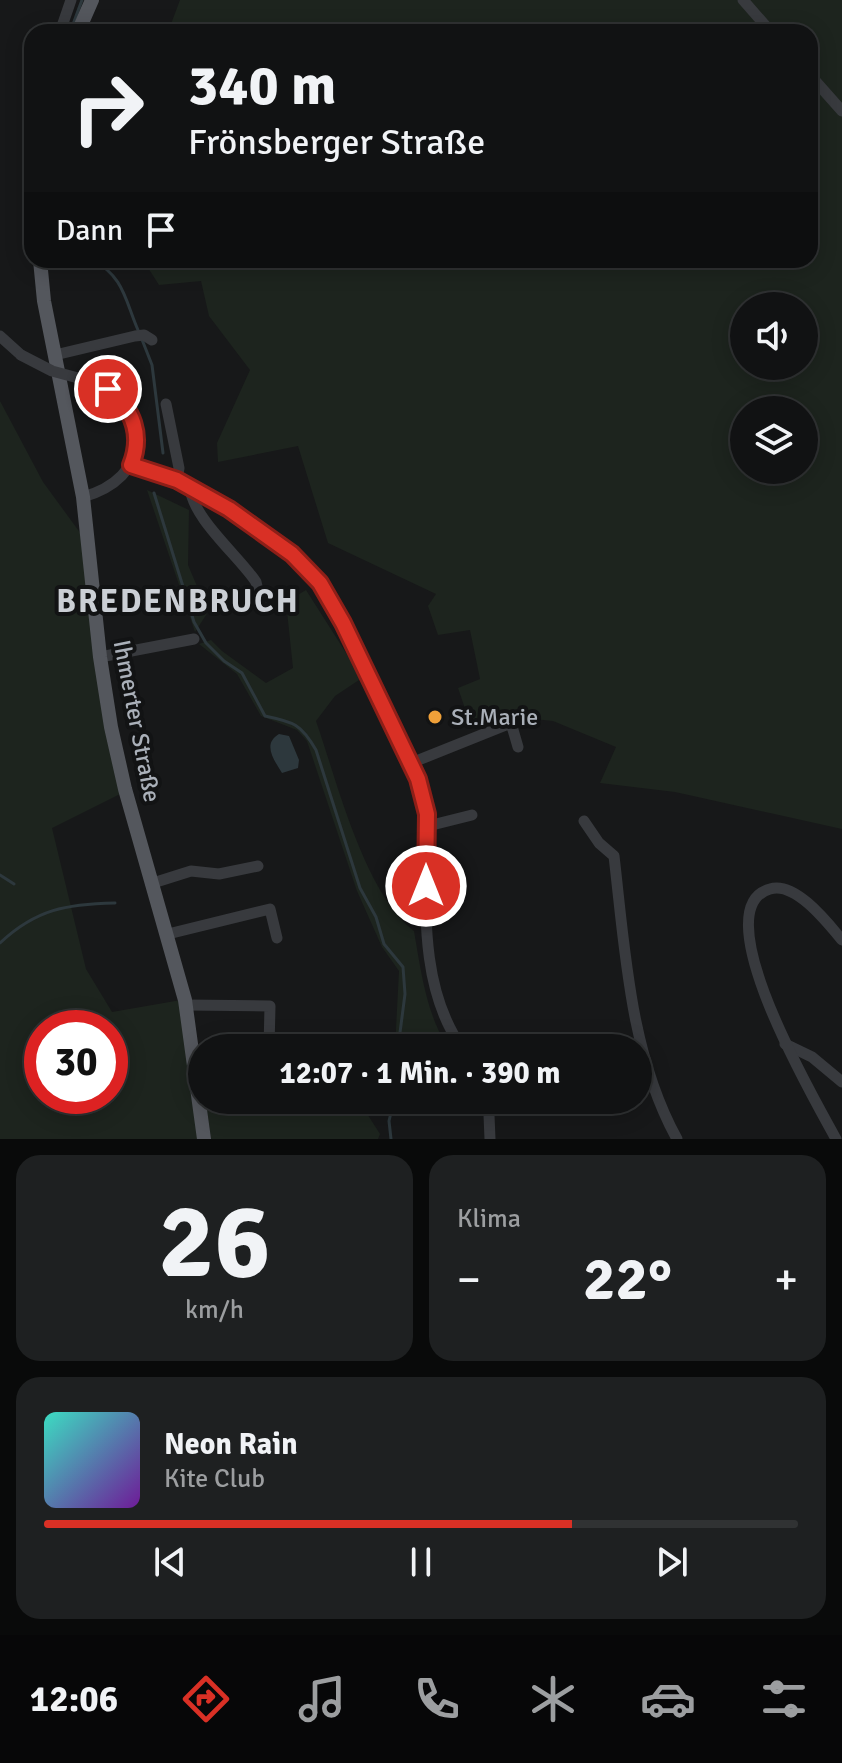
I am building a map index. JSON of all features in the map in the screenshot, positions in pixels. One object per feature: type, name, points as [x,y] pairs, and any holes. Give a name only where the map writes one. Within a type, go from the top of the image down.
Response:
[{"type":"main road","points":[[82,24],[92,0]]},
{"type":"main road","name":"Ihmerter Straße","points":[[41,268],[44,301],[83,497],[100,657],[111,727],[125,789],[186,1005],[204,1139]]},
{"type":"street","points":[[63,24],[71,0]]},
{"type":"street","points":[[743,0],[764,24]]},
{"type":"street","points":[[818,84],[842,111]]},
{"type":"street","points":[[0,336],[21,355],[52,371],[93,382],[119,398],[131,415],[137,437],[131,465],[114,484],[83,497]]},
{"type":"street","points":[[55,355],[144,337]]},
{"type":"street","points":[[166,404],[179,468],[177,480]]},
{"type":"street","points":[[131,465],[177,480],[259,529],[292,554],[320,583],[343,623],[411,763],[424,800],[428,826],[430,965],[436,993],[453,1034]]},
{"type":"street","points":[[190,487],[199,512],[256,582],[258,591],[250,599]]},
{"type":"street","points":[[100,657],[194,639]]},
{"type":"street","points":[[411,763],[511,723],[518,747]]},
{"type":"street","points":[[428,826],[472,815]]},
{"type":"street","points":[[584,821],[599,843],[614,856],[631,996],[655,1087],[677,1139]]},
{"type":"street","points":[[153,883],[191,871],[219,874],[258,866]]},
{"type":"street","points":[[836,1139],[771,1013],[751,942],[749,916],[752,903],[763,891],[785,888],[803,899],[842,940]]},
{"type":"street","points":[[168,934],[270,909],[277,938]]},
{"type":"street","points":[[186,1005],[270,1006],[269,1034]]},
{"type":"street","points":[[785,1044],[812,1057],[842,1082]]},
{"type":"street","points":[[489,1114],[490,1139]]},
{"type":"shaded area","points":[[180,0],[842,0],[842,829],[675,792],[600,783],[616,747],[553,721],[515,717],[472,729],[458,688],[480,679],[470,630],[438,635],[428,606],[436,594],[328,543],[298,446],[218,462],[217,443],[250,370],[209,316],[201,281],[159,285],[148,268],[818,268],[818,24],[171,24]]},
{"type":"shaded area","points":[[0,401],[43,482],[81,534],[120,794],[52,828],[86,969],[111,1010],[24,1010],[24,1114],[128,1114],[128,1010],[124,1010],[181,1000],[188,1054],[188,1114],[196,1114],[199,1139],[0,1139]]},
{"type":"shaded area","points":[[147,490],[189,510],[188,565],[208,612],[195,632]]},
{"type":"shaded area","points":[[306,590],[362,678],[335,696],[316,721],[343,804],[367,864],[396,914],[414,931],[429,1006],[440,1034],[396,1034],[399,971],[382,947],[357,891],[307,741],[297,730],[261,716],[237,674],[199,644],[211,640],[266,683],[293,668],[286,602]]},
{"type":"shaded area","points":[[279,734],[289,736],[299,760],[298,768],[282,773],[270,747]]},
{"type":"shaded area","points":[[208,1114],[367,1114],[380,1134],[378,1139],[211,1139]]},
{"type":"waterway","points":[[73,24],[82,0]]},
{"type":"waterway","points":[[105,268],[117,281],[138,330]]},
{"type":"waterway","points":[[141,337],[152,365],[163,453]]},
{"type":"waterway","points":[[154,493],[194,622],[206,643],[242,673],[265,716],[296,726],[316,750],[360,888],[376,917],[384,944],[403,967],[405,994],[400,1034]]},
{"type":"waterway","points":[[0,875],[14,884]]},
{"type":"waterway","points":[[0,943],[26,923],[53,911],[115,903]]},
{"type":"waterway","points":[[391,1114],[391,1139]]},
{"type":"place","name":"St.Marie","points":[[435,717]]},
{"type":"district","name":"BREDENBRUCH","points":[[178,601]]},
{"type":"route","points":[[108,389],[127,407],[135,425],[137,437],[131,465],[177,480],[259,529],[292,554],[331,599],[418,779],[428,826],[426,886]]}]
